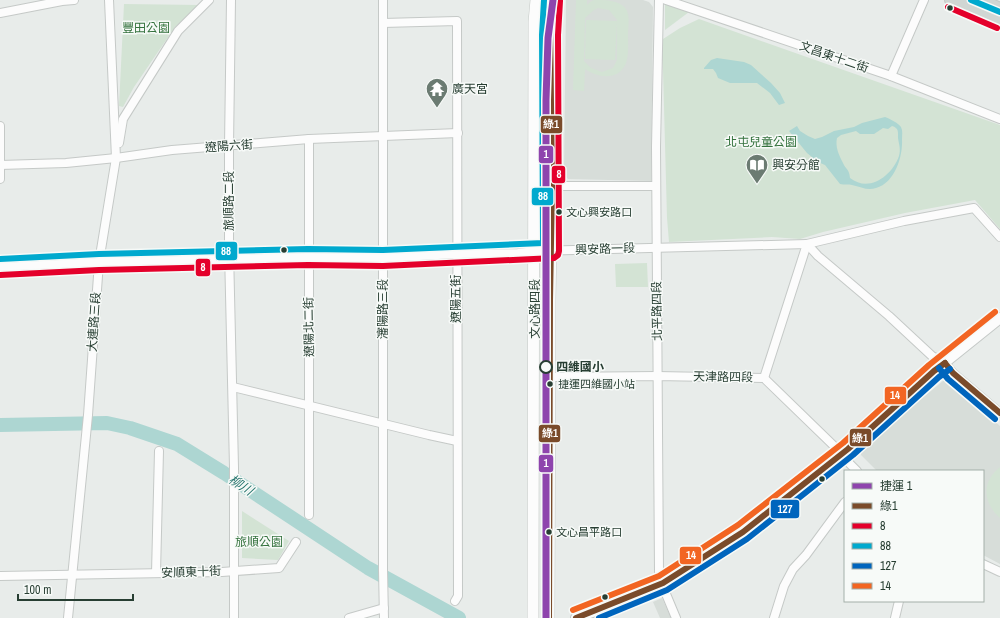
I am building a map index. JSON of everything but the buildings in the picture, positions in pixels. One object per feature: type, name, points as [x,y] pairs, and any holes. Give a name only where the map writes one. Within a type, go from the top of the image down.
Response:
[{"type":"main road","name":"文心路四段","points":[[533,618],[535,251],[534,22],[536,0]]},
{"type":"main road","name":"文心路四段","points":[[549,618],[552,186],[550,45],[552,0]]},
{"type":"main road","points":[[952,0],[1000,21]]},
{"type":"main road","points":[[980,0],[1000,9]]},
{"type":"street","points":[[0,13],[74,0]]},
{"type":"street","name":"大連路三段","points":[[109,0],[116,158]]},
{"type":"street","name":"大連路三段","points":[[72,574],[88,415],[99,262],[123,119],[178,31],[210,0]]},
{"type":"street","name":"旅順路二段","points":[[231,0],[229,259],[233,386],[233,570]]},
{"type":"street","name":"瀋陽路三段","points":[[383,0],[382,137],[384,608]]},
{"type":"street","name":"北平路四段","points":[[659,0],[656,186],[659,572],[676,618]]},
{"type":"street","name":"文昌東十二街","points":[[666,0],[891,76],[1000,119]]},
{"type":"street","points":[[891,76],[924,0]]},
{"type":"street","name":"遼陽五街","points":[[383,23],[457,21],[458,133],[456,254],[458,596],[456,601]]},
{"type":"street","points":[[0,126],[0,179]]},
{"type":"street","name":"遼陽六街","points":[[0,165],[66,163],[172,150],[309,139],[458,133]]},
{"type":"street","name":"遼陽北二街","points":[[309,139],[309,515]]},
{"type":"street","points":[[552,186],[656,186]]},
{"type":"street","name":"興安路一段","points":[[0,267],[99,262],[308,257],[383,258],[656,247],[808,244],[904,221],[974,208],[1000,237]]},
{"type":"street","points":[[808,244],[818,256],[889,316],[932,356],[945,364],[953,373],[1000,413]]},
{"type":"street","points":[[764,378],[808,244]]},
{"type":"street","points":[[576,618],[663,583],[743,532],[841,455],[934,371],[945,364],[1000,318]]},
{"type":"street","name":"天津路四段","points":[[550,377],[657,376],[764,378],[857,470]]},
{"type":"street","points":[[233,386],[457,441]]},
{"type":"street","points":[[156,573],[159,451]]},
{"type":"street","points":[[774,618],[784,586],[793,569],[806,555],[844,503]]},
{"type":"street","name":"安順東十街","points":[[0,576],[156,573],[279,568],[296,542]]},
{"type":"street","points":[[984,564],[1000,572]]},
{"type":"street","points":[[233,570],[234,618]]},
{"type":"street","points":[[68,618],[72,574]]},
{"type":"street","points":[[895,618],[899,602]]},
{"type":"street","points":[[349,618],[384,608],[384,618]]},
{"type":"shaded area","points":[[566,0],[643,0],[649,2],[653,7],[651,181],[568,179],[564,174]]},
{"type":"shaded area","points":[[943,381],[948,381],[1000,426],[1000,564],[984,556],[984,470],[876,470],[861,455],[861,449]]},
{"type":"shaded area","points":[[662,598],[671,618],[660,618],[653,602]]},
{"type":"green space","points":[[576,0],[587,0],[587,5],[595,0],[613,1],[618,3],[625,7],[629,20],[628,57],[623,69],[613,75],[602,76],[585,69],[584,91],[573,90]],"holes":[[[598,8],[609,10],[617,20],[617,60],[613,68],[602,72],[591,68],[584,61],[585,18]]]},
{"type":"green space","name":"豐田公園","points":[[124,4],[200,5],[175,27],[134,87],[123,107],[119,106]]},
{"type":"green space","points":[[665,4],[689,12],[665,30]]},
{"type":"green space","name":"北屯兒童公園","points":[[699,19],[1000,125],[1000,229],[975,200],[905,213],[823,232],[800,239],[772,237],[669,242],[661,46],[663,39],[680,28]]},
{"type":"green space","points":[[586,20],[617,21],[615,60],[585,59]]},
{"type":"green space","points":[[647,263],[648,287],[616,287],[615,264]]},
{"type":"green space","points":[[1000,467],[1000,518],[990,506],[986,492],[990,479]]},
{"type":"green space","name":"旅順公園","points":[[242,511],[289,541],[278,560],[242,558]]},
{"type":"water","points":[[717,58],[744,62],[751,65],[780,93],[785,103],[779,105],[770,93],[757,83],[730,83],[718,78],[713,69],[704,69],[711,60]]},
{"type":"water","points":[[885,117],[898,124],[902,130],[901,153],[893,175],[883,185],[873,189],[840,184],[825,165],[818,162],[807,153],[789,131],[797,126],[800,131],[815,139],[834,131],[854,127],[862,123]],"holes":[[[892,126],[898,130],[900,151],[896,163],[891,170],[885,176],[872,183],[865,184],[850,178],[850,175],[838,151],[837,138],[841,135],[856,131],[860,134],[874,134],[883,128],[888,129]]]},
{"type":"waterway","name":"柳川","points":[[0,425],[107,423],[130,428],[177,444],[224,473],[368,568],[459,618]]},
{"type":"metro line","name":"1","points":[[546,618],[546,100],[548,38],[553,0]]},
{"type":"transit line","name":"88","points":[[0,259],[99,254],[308,249],[383,250],[543,243],[542,35],[544,0]]},
{"type":"transit line","name":"綠1","points":[[549,618],[550,300],[552,186],[550,21],[552,0]]},
{"type":"transit line","name":"88","points":[[971,0],[1000,12]]},
{"type":"transit line","name":"8","points":[[0,275],[99,270],[308,265],[383,266],[554,258],[558,255],[559,251],[558,35],[560,1]]},
{"type":"transit line","name":"8","points":[[948,7],[997,28]]},
{"type":"transit line","name":"14","points":[[573,610],[659,576],[738,525],[843,443],[929,365],[995,312]]},
{"type":"transit line","name":"綠1","points":[[945,363],[953,373],[1000,413]]},
{"type":"transit line","name":"綠1","points":[[576,618],[663,583],[743,532],[848,449],[934,371],[945,363]]},
{"type":"transit line","name":"127","points":[[939,368],[948,379],[995,419]]},
{"type":"transit line","name":"127","points":[[599,618],[667,590],[747,539],[853,455],[939,377],[950,369]]},
{"type":"place","name":"廣天宮","points":[[437,108]]},
{"type":"place","name":"興安分館","points":[[757,184]]},
{"type":"place","name":"文心興安路口","points":[[559,212]]},
{"type":"place","name":"四維國小","points":[[546,367]]},
{"type":"place","name":"捷運四維國小站","points":[[550,384]]},
{"type":"place","name":"文心昌平路口","points":[[549,532]]}]
